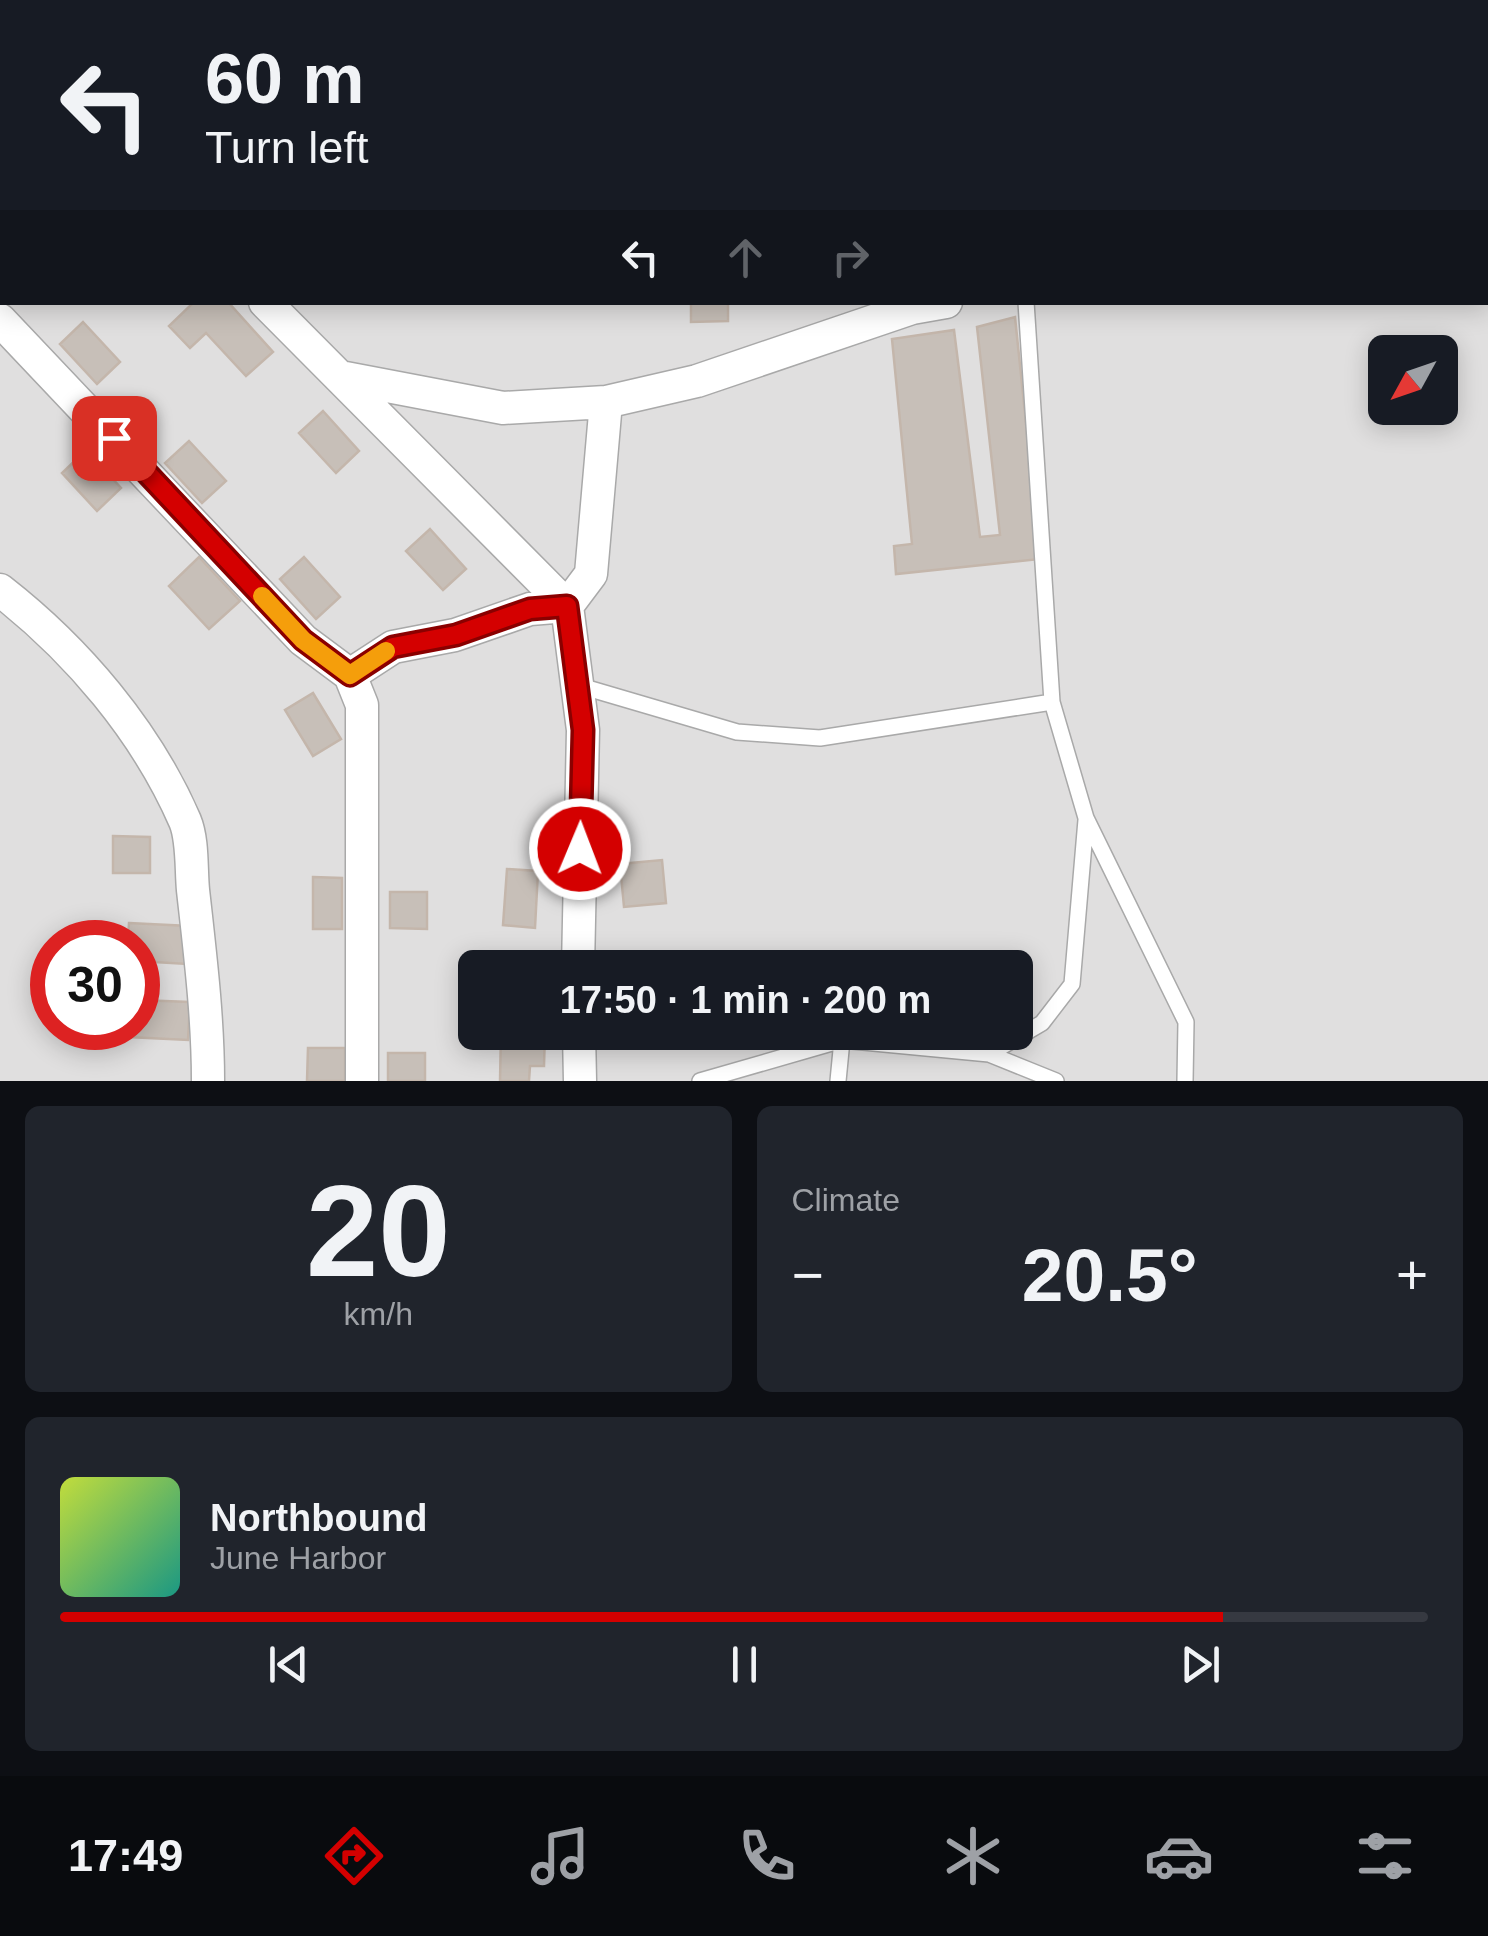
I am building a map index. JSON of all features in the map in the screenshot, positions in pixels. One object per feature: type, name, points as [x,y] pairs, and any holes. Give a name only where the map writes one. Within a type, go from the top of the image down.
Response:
[{"type":"street","points":[[268,305],[567,606],[583,730],[578,950]]},
{"type":"street","points":[[340,377],[504,408],[606,402],[698,381],[847,316],[929,305]]},
{"type":"street","points":[[0,320],[303,640],[350,675],[362,705],[362,1081]]},
{"type":"street","points":[[350,675],[393,647],[456,635],[530,609],[567,606],[591,574],[606,402]]},
{"type":"street","points":[[0,590],[38,619],[134,730],[187,825],[208,1043],[208,1081]]},
{"type":"street","points":[[579,1050],[580,1081]]},
{"type":"lane","points":[[1026,305],[1052,702],[1086,818],[1186,1022],[1185,1081]]},
{"type":"lane","points":[[577,685],[738,732],[820,738],[1052,702]]},
{"type":"lane","points":[[988,1054],[1042,1023],[1072,984],[1086,818]]},
{"type":"lane","points":[[704,1080],[808,1050]]},
{"type":"lane","points":[[838,1081],[841,1050]]},
{"type":"lane","points":[[946,1050],[988,1054],[1056,1081]]},
{"type":"shaded area","points":[[0,305],[1488,305],[1488,1081],[0,1081]]},
{"type":"building","points":[[191,305],[231,305],[273,352],[246,376],[206,333],[190,348],[169,326]]},
{"type":"building","points":[[691,305],[728,305],[728,321],[691,322]]},
{"type":"building","points":[[1015,317],[1040,559],[896,574],[894,546],[912,544],[892,339],[954,330],[980,537],[1000,535],[977,327]]},
{"type":"building","points":[[83,322],[120,362],[97,384],[60,344]]},
{"type":"building","points":[[323,411],[359,451],[336,473],[299,433]]},
{"type":"building","points":[[189,441],[226,481],[202,503],[165,463]]},
{"type":"building","points":[[86,450],[121,488],[97,511],[62,473]]},
{"type":"building","points":[[430,529],[466,569],[443,590],[406,551]]},
{"type":"building","points":[[199,557],[240,601],[209,629],[169,586]]},
{"type":"building","points":[[304,557],[340,597],[316,619],[280,579]]},
{"type":"building","points":[[313,693],[341,739],[313,756],[285,710]]},
{"type":"building","points":[[113,836],[150,837],[150,873],[113,873]]},
{"type":"building","points":[[662,860],[666,903],[624,907],[620,864]]},
{"type":"building","points":[[507,869],[538,871],[535,928],[503,925]]},
{"type":"building","points":[[313,877],[342,878],[342,929],[313,929]]},
{"type":"building","points":[[390,892],[427,892],[427,929],[390,928]]},
{"type":"building","points":[[160,925],[189,926],[187,964],[160,962]]},
{"type":"building","points":[[160,1001],[190,1002],[188,1040],[160,1039]]},
{"type":"building","points":[[308,1048],[345,1048],[345,1081],[307,1081]]},
{"type":"building","points":[[501,1050],[544,1050],[544,1066],[530,1066],[529,1081],[500,1081]]},
{"type":"building","points":[[388,1053],[425,1053],[425,1081],[388,1081]]},
{"type":"slow traffic","points":[[262,596],[303,640],[350,675],[386,651]]},
{"type":"route","points":[[114,438],[303,640],[350,675],[393,647],[456,635],[530,609],[567,606],[583,730],[580,849]]}]
